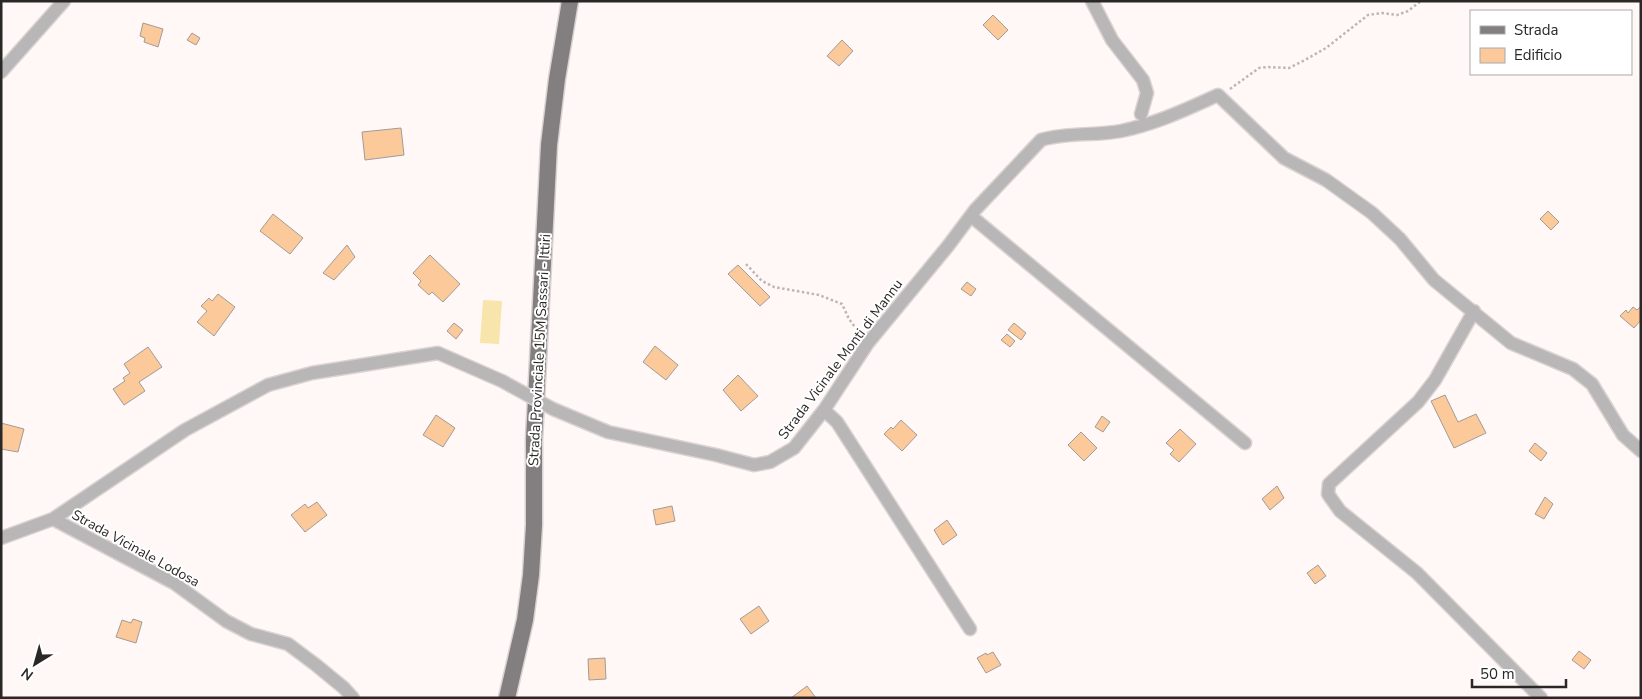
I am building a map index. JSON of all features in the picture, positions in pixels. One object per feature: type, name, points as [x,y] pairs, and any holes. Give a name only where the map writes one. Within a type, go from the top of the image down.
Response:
[{"type":"main road","name":"Strada Provinciale 15M Sassari - Ittiri","points":[[507,698],[525,620],[531,575],[534,525],[534,439],[549,145],[557,79],[570,1]]},
{"type":"street","points":[[1,72],[64,1]]},
{"type":"street","points":[[1092,1],[1112,40],[1143,80],[1147,92],[1141,114]]},
{"type":"street","points":[[1218,95],[1284,158],[1326,180],[1372,213],[1400,239],[1434,280],[1511,343],[1573,369],[1592,384],[1623,435],[1641,451]]},
{"type":"street","name":"Strada Vicinale Monti di Mannu","points":[[1,538],[53,519],[185,430],[268,385],[312,373],[438,353],[502,381],[553,409],[608,432],[754,465],[770,462],[794,448],[824,410],[868,343],[971,216],[1041,140],[1056,135],[1120,131],[1141,126],[1164,119],[1218,95]]},
{"type":"street","points":[[971,216],[1245,443]]},
{"type":"street","points":[[1474,311],[1435,380],[1418,402],[1329,484],[1328,494],[1340,511],[1417,573],[1541,698]]},
{"type":"street","points":[[824,410],[837,422],[970,629]]},
{"type":"street","name":"Strada Vicinale Lodosa","points":[[53,519],[174,583],[226,620],[251,634],[288,644],[344,688],[353,698]]},
{"type":"path","points":[[1218,95],[1234,88],[1259,68],[1289,68],[1306,60],[1326,48],[1368,16],[1382,13],[1397,14],[1408,11],[1421,1]]},
{"type":"path","points":[[746,264],[762,281],[774,287],[819,294],[842,304],[855,328],[868,343]]},
{"type":"shaded area","points":[[483,300],[502,301],[499,344],[480,343]]},
{"type":"building","points":[[993,15],[1008,30],[998,40],[983,25]]},
{"type":"building","points":[[143,23],[163,29],[158,47],[144,42],[145,38],[140,36]]},
{"type":"building","points":[[192,33],[200,38],[196,45],[187,40]]},
{"type":"building","points":[[842,40],[853,51],[839,66],[827,56]]},
{"type":"building","points":[[401,128],[404,155],[365,160],[362,132]]},
{"type":"building","points":[[1548,211],[1559,222],[1551,230],[1540,219]]},
{"type":"building","points":[[273,214],[303,238],[290,254],[260,231]]},
{"type":"building","points":[[347,245],[355,257],[334,280],[323,273]]},
{"type":"building","points":[[430,255],[460,284],[443,302],[432,292],[429,295],[418,285],[421,281],[413,273]]},
{"type":"building","points":[[738,265],[770,297],[760,306],[728,274]]},
{"type":"building","points":[[967,282],[976,289],[971,296],[961,289]]},
{"type":"building","points":[[218,294],[235,307],[214,336],[197,322],[207,311],[201,306],[209,298],[212,301]]},
{"type":"building","points":[[1641,306],[1641,320],[1634,328],[1620,316],[1626,310],[1628,313],[1633,307],[1637,310]]},
{"type":"building","points":[[454,323],[463,330],[456,339],[447,331]]},
{"type":"building","points":[[1014,323],[1026,333],[1021,340],[1008,330]]},
{"type":"building","points":[[1007,334],[1015,341],[1010,347],[1001,340]]},
{"type":"building","points":[[655,346],[678,365],[666,380],[643,362]]},
{"type":"building","points":[[148,347],[162,367],[139,382],[145,391],[124,405],[113,389],[125,381],[123,378],[130,373],[124,364]]},
{"type":"building","points":[[738,375],[758,396],[741,411],[723,390]]},
{"type":"building","points":[[1445,395],[1458,422],[1476,414],[1486,433],[1454,448],[1431,401]]},
{"type":"building","points":[[436,415],[455,428],[443,447],[423,435]]},
{"type":"building","points":[[1102,416],[1110,422],[1103,432],[1095,427]]},
{"type":"building","points":[[901,420],[917,435],[902,451],[884,434],[891,427],[893,429]]},
{"type":"building","points":[[1,423],[24,429],[18,452],[1,449]]},
{"type":"building","points":[[1180,429],[1196,444],[1179,462],[1170,454],[1174,450],[1166,443]]},
{"type":"building","points":[[1081,432],[1097,448],[1084,461],[1068,445]]},
{"type":"building","points":[[1535,443],[1547,453],[1541,461],[1529,451]]},
{"type":"building","points":[[1277,486],[1284,498],[1270,510],[1262,499]]},
{"type":"building","points":[[1545,497],[1553,504],[1544,519],[1535,514]]},
{"type":"building","points":[[317,502],[327,515],[305,532],[291,515],[305,504],[308,508]]},
{"type":"building","points":[[672,506],[675,521],[656,525],[653,510]]},
{"type":"building","points":[[947,520],[957,535],[943,545],[934,530]]},
{"type":"building","points":[[1318,565],[1326,576],[1315,584],[1307,573]]},
{"type":"building","points":[[759,606],[769,621],[751,634],[740,619]]},
{"type":"building","points":[[133,619],[142,622],[136,643],[116,637],[122,620],[131,623]]},
{"type":"building","points":[[1579,651],[1591,660],[1584,669],[1572,660]]},
{"type":"building","points":[[993,652],[1001,665],[986,673],[977,658],[986,653],[987,655]]},
{"type":"building","points":[[605,658],[606,679],[589,680],[588,659]]},
{"type":"building","points":[[807,686],[816,698],[791,698]]}]
